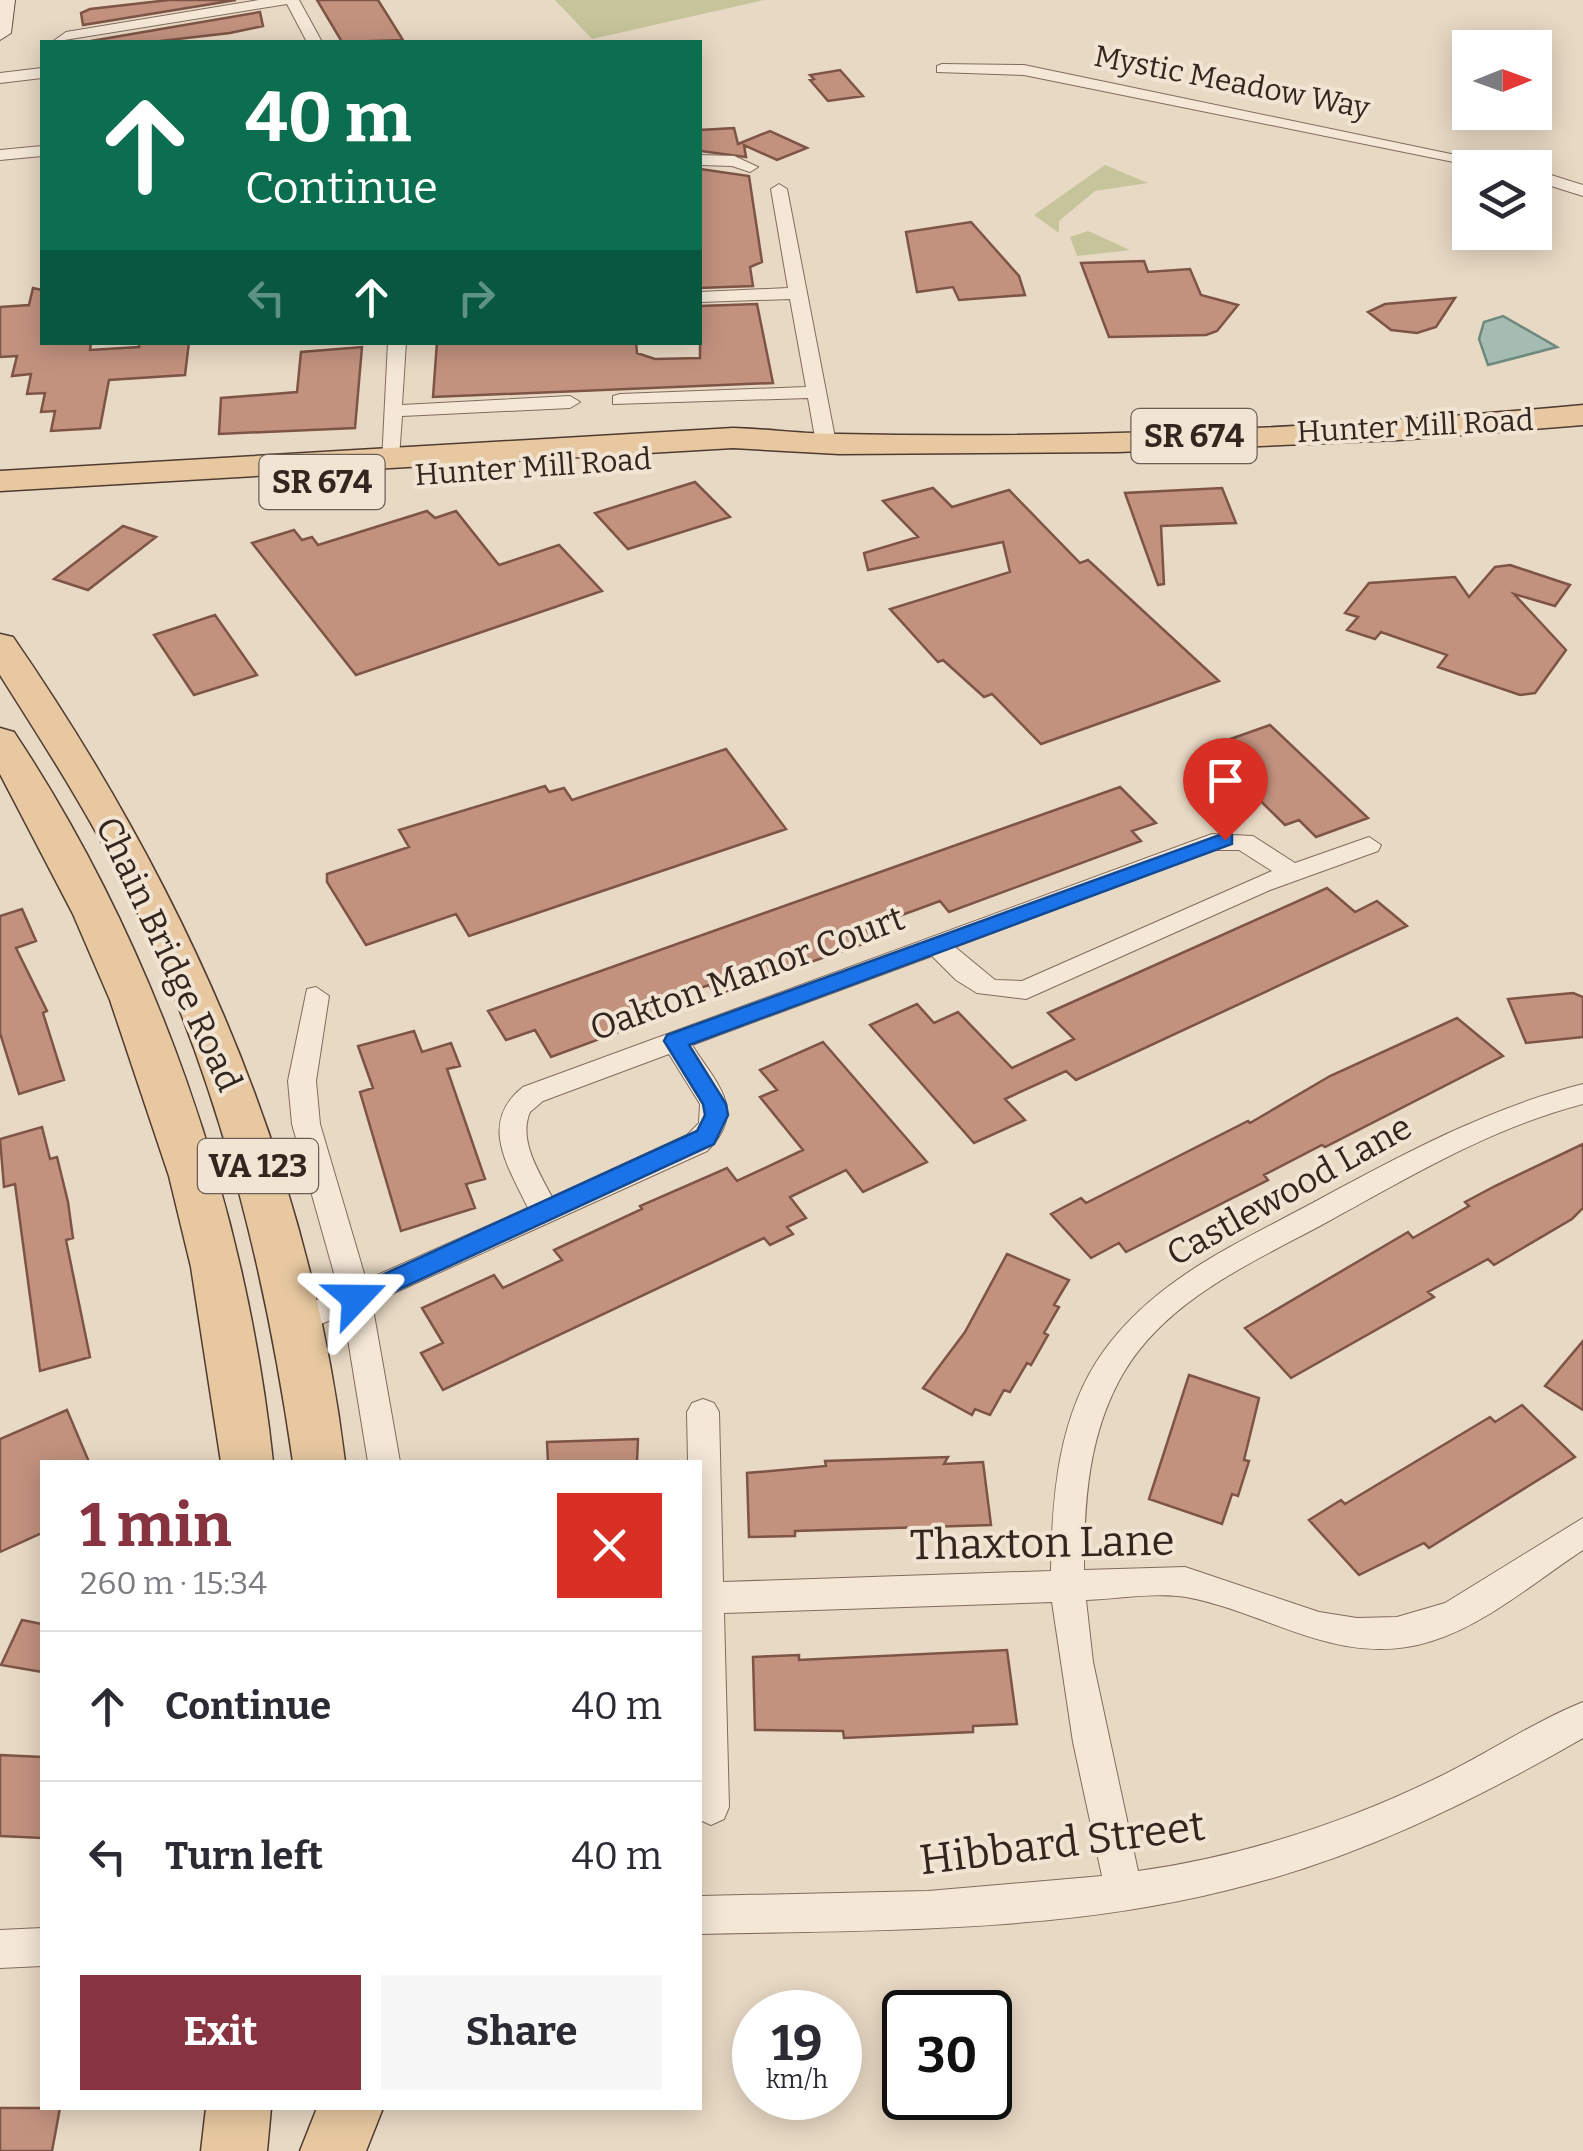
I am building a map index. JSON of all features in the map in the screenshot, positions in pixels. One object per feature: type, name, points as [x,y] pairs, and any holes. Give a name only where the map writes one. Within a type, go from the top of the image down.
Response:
[{"type":"main road","name":"Hunter Mill Road","points":[[0,500],[553,467],[826,443],[1322,432],[1583,415]]},
{"type":"main road","name":"Hunter Mill Road","points":[[0,481],[733,438],[826,443]]},
{"type":"main road","points":[[0,512],[44,498]]},
{"type":"main road","name":"Chain Bridge Road","points":[[0,645],[98,800],[145,885],[236,1098],[269,1203],[319,1460]]},
{"type":"main road","name":"Chain Bridge Road","points":[[0,740],[92,902],[176,1116],[223,1297],[246,1460]]},
{"type":"main road","points":[[234,2151],[238,2110]]},
{"type":"main road","points":[[316,2151],[321,2110]]},
{"type":"main road","points":[[333,2151],[349,2110]]},
{"type":"street","points":[[0,33],[4,0]]},
{"type":"street","points":[[62,40],[66,36],[289,0],[313,40]]},
{"type":"street","name":"Mystic Meadow Way","points":[[942,70],[1024,70],[1452,156]]},
{"type":"street","points":[[0,78],[40,73]]},
{"type":"street","points":[[0,155],[40,151]]},
{"type":"street","points":[[702,160],[734,161],[750,168]]},
{"type":"street","points":[[1552,181],[1583,191]]},
{"type":"street","points":[[779,189],[826,443]]},
{"type":"street","points":[[702,296],[798,293]]},
{"type":"street","points":[[389,458],[398,345]]},
{"type":"street","points":[[620,400],[817,392]]},
{"type":"street","points":[[392,410],[570,402]]},
{"type":"street","name":"Oakton Manor Court","points":[[545,1213],[509,1130],[514,1108],[533,1094],[1212,842],[1256,847],[1291,872]]},
{"type":"street","points":[[937,944],[976,985],[996,991],[1026,990],[1291,872],[1369,845]]},
{"type":"street","points":[[316,996],[302,1081],[306,1124],[356,1298],[384,1460]]},
{"type":"street","points":[[295,1322],[356,1298],[705,1138],[716,1115],[714,1104],[675,1041]]},
{"type":"street","name":"Castlewood Lane","points":[[1124,1891],[1079,1665],[1068,1582],[1066,1492],[1074,1449],[1108,1369],[1164,1305],[1230,1261],[1495,1119],[1583,1094]]},
{"type":"street","points":[[703,1412],[712,1807]]},
{"type":"street","name":"Thaxton Lane","points":[[708,1598],[1068,1582],[1185,1582],[1319,1627],[1357,1634],[1397,1634],[1428,1627],[1457,1614],[1583,1532]]},
{"type":"street","name":"Hibbard Street","points":[[702,1914],[960,1908],[1124,1891],[1301,1852],[1430,1800],[1583,1719]]},
{"type":"street","points":[[0,1949],[40,1948]]},
{"type":"green space","points":[[555,0],[764,0],[592,39]]},
{"type":"green space","points":[[1105,165],[1148,183],[1095,191],[1059,221],[1059,233],[1034,215]]},
{"type":"green space","points":[[1088,231],[1130,250],[1077,256],[1070,237]]},
{"type":"shaded area","points":[[1503,316],[1557,347],[1488,365],[1479,339],[1484,322]]},
{"type":"building","points":[[169,0],[236,0],[83,25],[81,13],[90,9]]},
{"type":"building","points":[[317,0],[378,0],[403,40],[341,40]]},
{"type":"building","points":[[260,12],[263,26],[169,40],[97,40]]},
{"type":"building","points":[[840,70],[863,96],[828,101],[810,80],[814,79],[810,75]]},
{"type":"building","points":[[734,128],[738,144],[770,131],[807,148],[777,160],[744,145],[746,157],[702,151],[702,130]]},
{"type":"building","points":[[702,169],[749,176],[762,262],[750,267],[753,286],[702,288]]},
{"type":"building","points":[[971,222],[1019,276],[1025,295],[959,300],[953,287],[917,292],[906,232]]},
{"type":"building","points":[[1144,261],[1148,272],[1190,269],[1201,295],[1238,305],[1217,331],[1206,335],[1109,337],[1081,263]]},
{"type":"building","points":[[33,288],[40,290],[40,345],[91,345],[90,350],[189,345],[185,375],[109,380],[100,428],[51,431],[55,411],[41,412],[45,393],[27,394],[31,374],[12,376],[17,356],[0,357],[0,307],[29,305]]},
{"type":"building","points":[[1455,298],[1436,327],[1417,333],[1391,330],[1368,312],[1385,304]]},
{"type":"building","points":[[757,304],[773,383],[433,397],[437,345],[636,345],[637,353],[655,359],[700,358],[702,306]]},
{"type":"building","points":[[362,347],[355,428],[219,434],[221,398],[297,392],[301,352]]},
{"type":"building","points":[[695,482],[730,517],[628,549],[595,513]]},
{"type":"building","points":[[933,488],[952,507],[1009,490],[1080,563],[1088,560],[1219,681],[1041,744],[992,694],[984,697],[943,660],[938,662],[890,609],[1010,572],[1003,542],[868,570],[864,553],[918,537],[883,501]]},
{"type":"building","points":[[1222,488],[1236,523],[1161,526],[1164,584],[1158,585],[1125,493]]},
{"type":"building","points":[[427,511],[435,518],[456,511],[499,565],[559,545],[602,591],[356,675],[252,543],[294,530],[302,540],[312,537],[318,545]]},
{"type":"building","points":[[123,526],[156,537],[88,590],[54,579]]},
{"type":"building","points":[[1510,565],[1570,585],[1555,606],[1514,594],[1566,650],[1535,693],[1520,695],[1438,667],[1447,655],[1381,632],[1375,639],[1347,630],[1358,617],[1345,613],[1369,583],[1455,577],[1469,597],[1495,567]]},
{"type":"building","points":[[215,615],[257,675],[194,695],[154,635]]},
{"type":"building","points":[[1270,725],[1368,818],[1316,837],[1299,820],[1285,825],[1222,763],[1236,758],[1219,743]]},
{"type":"building","points":[[726,749],[786,829],[469,936],[456,914],[366,945],[327,882],[327,874],[409,847],[399,830],[545,786],[549,792],[564,788],[572,800]]},
{"type":"building","points":[[1120,787],[1156,823],[1132,831],[1141,841],[949,912],[940,901],[866,929],[874,940],[716,995],[709,985],[654,1004],[662,1016],[551,1057],[535,1030],[506,1040],[488,1011]]},
{"type":"building","points":[[1327,888],[1355,912],[1377,901],[1407,926],[1076,1080],[1066,1071],[1005,1099],[1025,1120],[974,1143],[870,1025],[917,1004],[934,1023],[958,1012],[1012,1068],[1074,1039],[1048,1013]]},
{"type":"building","points":[[22,909],[36,941],[16,948],[47,1011],[43,1013],[64,1080],[19,1094],[0,1033],[0,916]]},
{"type":"building","points":[[1573,993],[1583,997],[1583,1037],[1526,1043],[1508,999]]},
{"type":"building","points":[[1457,1018],[1503,1056],[1264,1175],[1268,1180],[1126,1252],[1119,1243],[1091,1258],[1051,1214],[1081,1198],[1086,1203],[1250,1123],[1330,1076]]},
{"type":"building","points":[[414,1031],[422,1052],[451,1043],[460,1066],[447,1069],[485,1179],[466,1184],[475,1208],[401,1231],[360,1092],[373,1088],[358,1046]]},
{"type":"building","points":[[823,1042],[927,1162],[863,1192],[846,1170],[790,1197],[806,1218],[787,1227],[793,1234],[770,1245],[764,1238],[443,1390],[421,1353],[443,1343],[422,1308],[494,1275],[503,1288],[562,1260],[554,1250],[642,1209],[640,1206],[727,1168],[737,1181],[803,1150],[760,1097],[777,1090],[760,1070]]},
{"type":"building","points":[[42,1127],[50,1159],[57,1157],[68,1202],[73,1238],[66,1240],[90,1357],[40,1371],[15,1184],[4,1187],[0,1139]]},
{"type":"building","points":[[1583,1144],[1583,1208],[1572,1219],[1494,1265],[1488,1259],[1428,1292],[1434,1297],[1291,1378],[1245,1328],[1408,1232],[1413,1238],[1469,1206],[1465,1202]]},
{"type":"building","points":[[1007,1254],[1069,1280],[1054,1305],[1059,1307],[1031,1365],[1027,1363],[1010,1392],[1004,1390],[990,1415],[975,1409],[972,1415],[923,1388],[965,1332]]},
{"type":"building","points":[[1583,1341],[1583,1410],[1545,1386]]},
{"type":"building","points":[[1189,1375],[1259,1398],[1244,1460],[1249,1461],[1238,1496],[1232,1494],[1222,1524],[1149,1499]]},
{"type":"building","points":[[1522,1405],[1575,1457],[1429,1548],[1424,1543],[1359,1575],[1309,1520],[1341,1500],[1345,1504],[1490,1417],[1495,1422]]},
{"type":"building","points":[[67,1410],[88,1460],[40,1460],[40,1534],[0,1552],[0,1439]]},
{"type":"building","points":[[638,1439],[637,1460],[548,1460],[547,1442]]},
{"type":"building","points":[[948,1457],[944,1464],[983,1462],[991,1525],[795,1531],[795,1536],[749,1537],[747,1473],[826,1466],[825,1461]]},
{"type":"building","points":[[22,1620],[40,1624],[40,1672],[1,1665]]},
{"type":"building","points":[[1007,1650],[1017,1724],[973,1726],[973,1732],[844,1738],[843,1731],[755,1730],[753,1657],[799,1655],[799,1660]]},
{"type":"building","points":[[0,1755],[40,1757],[40,1838],[0,1836]]},
{"type":"building","points":[[0,2108],[60,2110],[52,2151],[0,2151]]},
{"type":"route","points":[[356,1298],[705,1138],[713,1127],[714,1104],[675,1041],[1225,840]]}]
